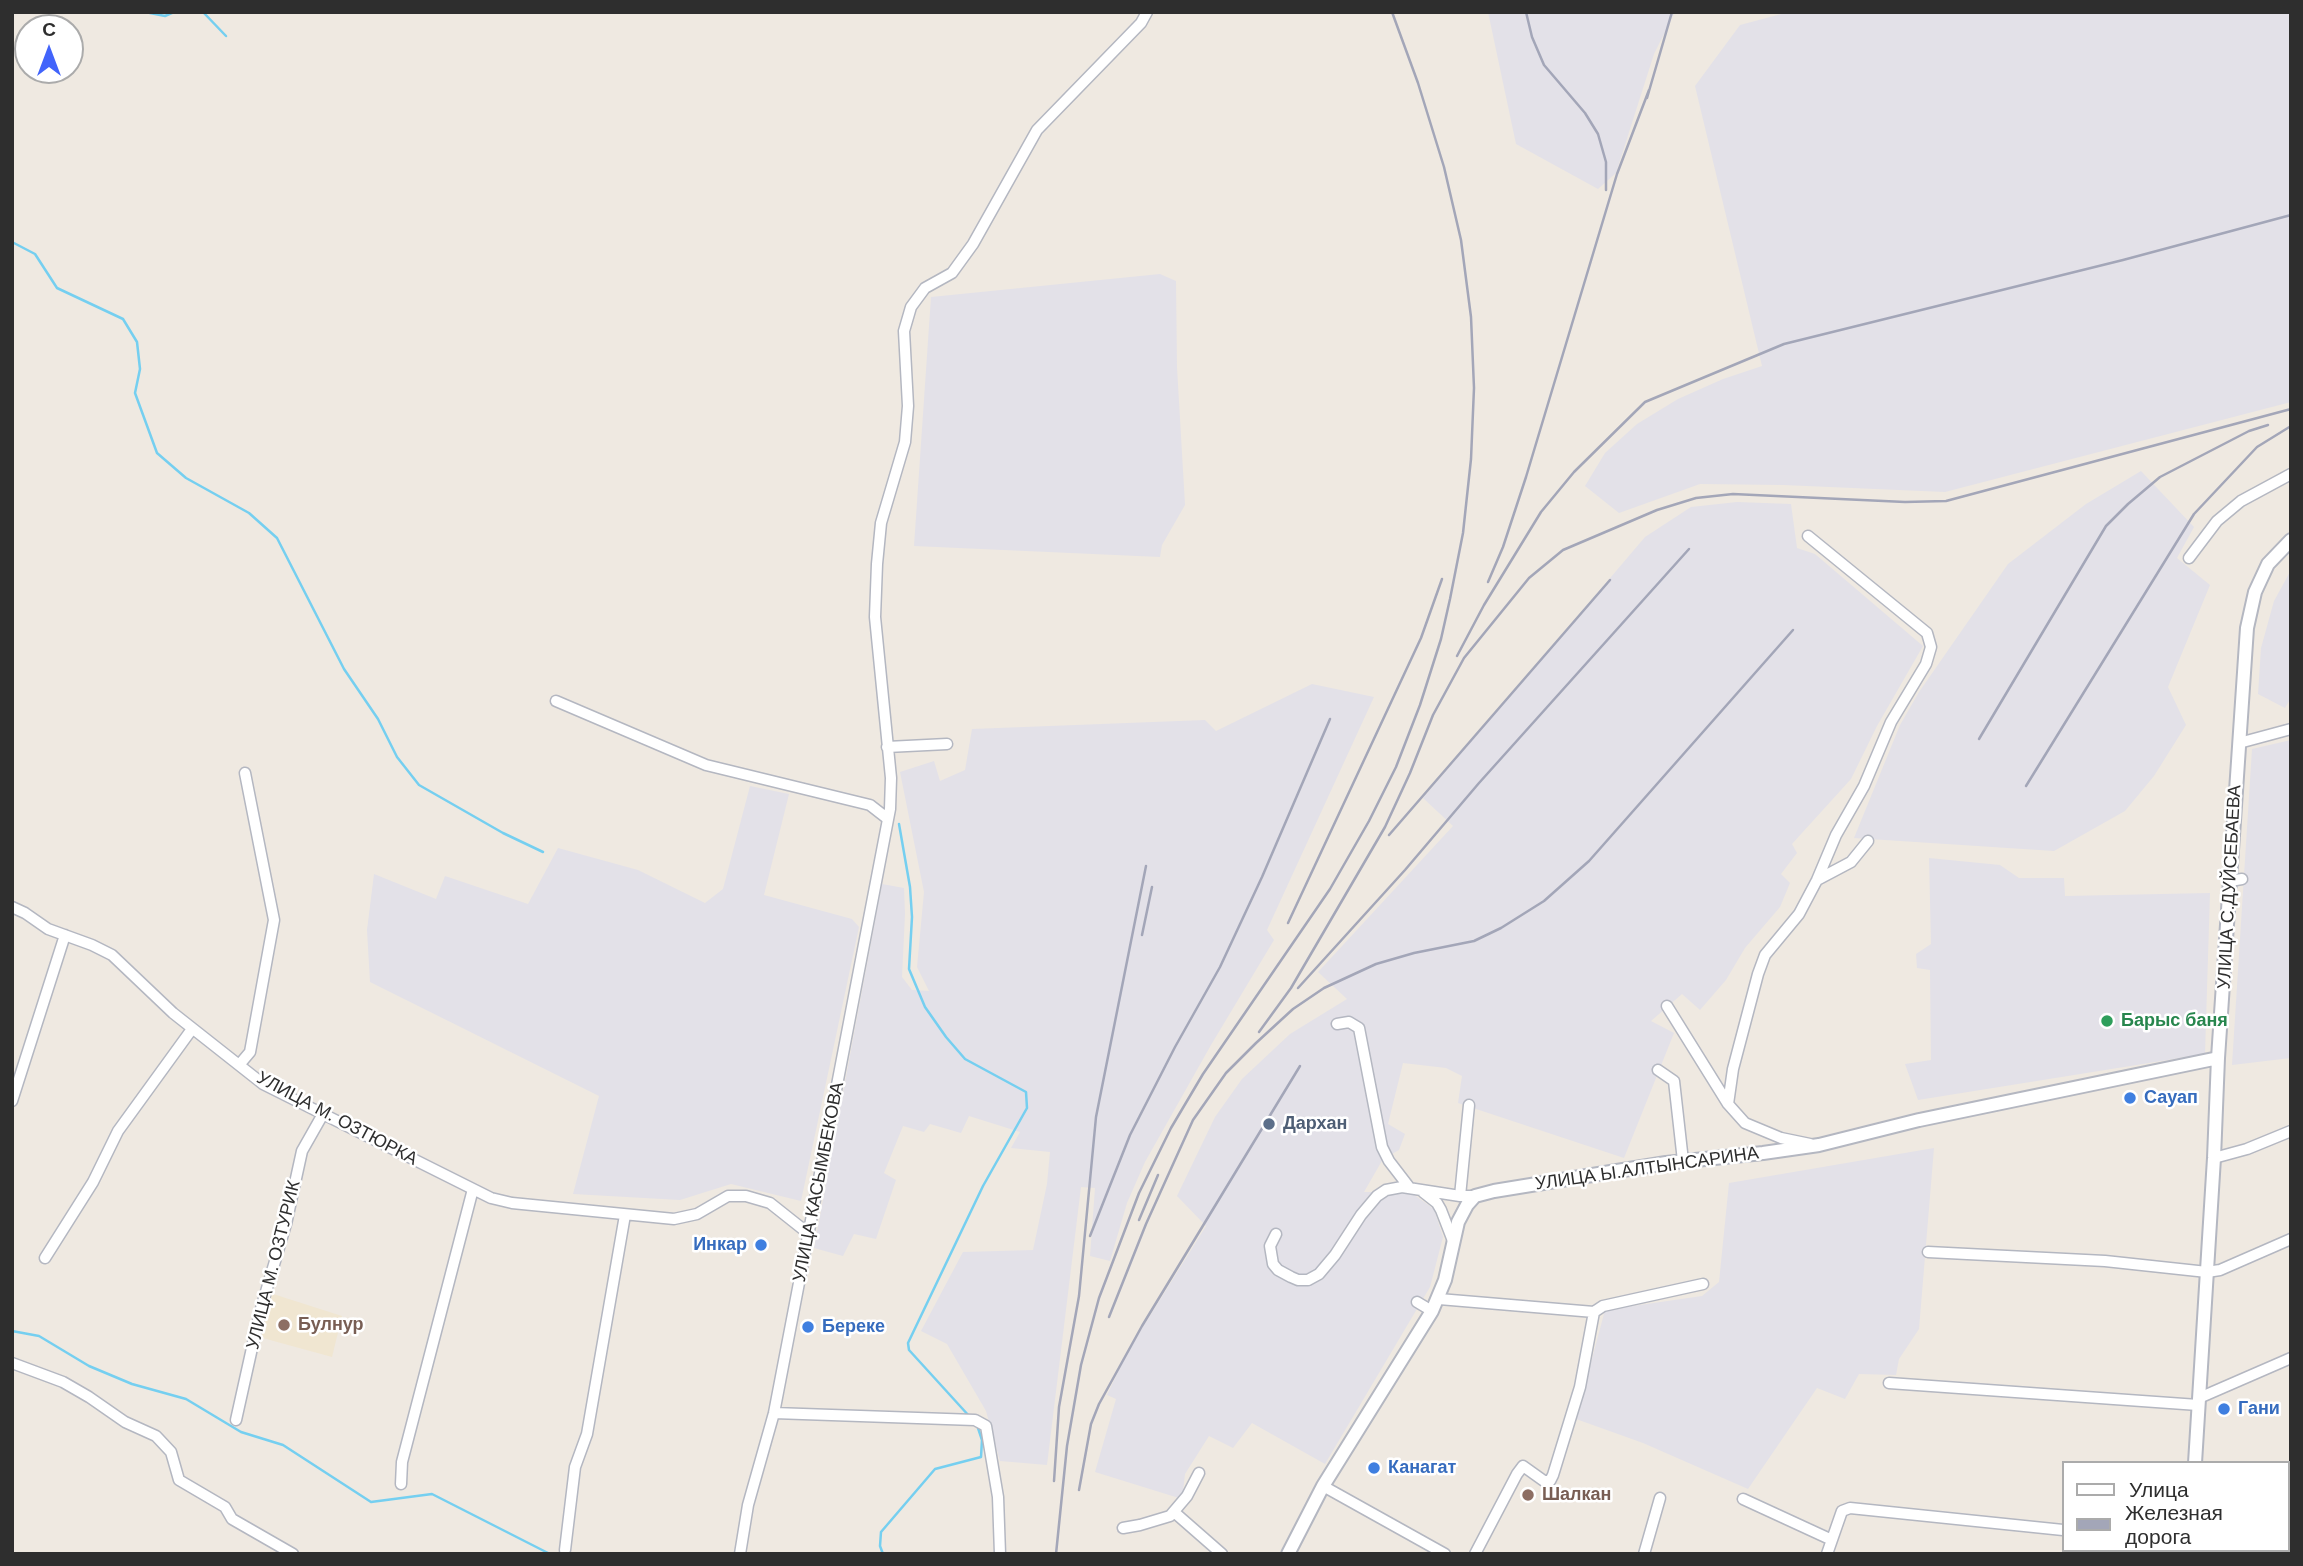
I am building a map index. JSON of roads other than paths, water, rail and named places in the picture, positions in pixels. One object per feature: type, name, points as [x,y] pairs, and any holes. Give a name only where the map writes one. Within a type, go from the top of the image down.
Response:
[{"type":"street","name":"УЛИЦА КАСЫМБЕКОВА","points":[[740,1554],[748,1505],[774,1413],[889,814],[891,778],[875,617],[881,523],[905,442],[908,406],[904,331],[911,307],[925,288],[952,273],[973,244],[1037,130],[1141,23],[1147,12]]},
{"type":"street","points":[[2189,558],[2217,521],[2241,501],[2291,474]]},
{"type":"street","points":[[1728,1104],[1733,1069],[1765,956],[1799,914],[1836,835],[1864,786],[1891,722],[1926,664],[1931,648],[1927,633],[1808,536]]},
{"type":"street","name":"УЛИЦА С.ДУЙСЕБАЕВА","points":[[2195,1461],[2218,1058],[2236,880],[2239,743],[2247,628],[2255,592],[2268,564],[2291,540]]},
{"type":"street","points":[[556,701],[706,765],[870,805],[889,814]]},
{"type":"street","points":[[2239,743],[2291,729]]},
{"type":"street","points":[[887,747],[947,744]]},
{"type":"street","points":[[239,1065],[250,1052],[274,920],[244,773]]},
{"type":"street","points":[[1817,880],[1852,862],[1868,841]]},
{"type":"street","name":"УЛИЦА М. ОЗТЮРКА","points":[[12,907],[48,929],[112,955],[173,1013],[263,1084],[491,1198],[512,1203],[674,1219],[697,1214],[728,1195],[746,1195],[770,1203],[809,1234]]},
{"type":"street","points":[[12,1101],[65,935]]},
{"type":"street","points":[[1667,1006],[1728,1104],[1745,1123],[1791,1140],[1819,1145]]},
{"type":"street","points":[[1337,1024],[1349,1022],[1359,1028],[1382,1147],[1389,1161],[1415,1189],[1437,1203],[1447,1221],[1453,1241]]},
{"type":"street","points":[[45,1258],[93,1182],[118,1131],[192,1028]]},
{"type":"street","name":"УЛИЦА Ы.АЛТЫНСАРИНА","points":[[1475,1196],[1683,1161],[1819,1145],[1919,1120],[2218,1058]]},
{"type":"street","points":[[1658,1070],[1674,1081],[1683,1161]]},
{"type":"street","points":[[1460,1196],[1469,1105]]},
{"type":"street","name":"УЛИЦА М. ОЗТУРИК","points":[[236,1420],[260,1311],[286,1224],[302,1151],[323,1114]]},
{"type":"street","points":[[2214,1158],[2231,1155],[2291,1130]]},
{"type":"street","points":[[1276,1234],[1270,1246],[1273,1264],[1291,1278],[1308,1280],[1319,1274],[1335,1255],[1377,1196],[1392,1188],[1475,1196]]},
{"type":"street","points":[[401,1484],[402,1462],[473,1189]]},
{"type":"street","points":[[1287,1554],[1323,1486],[1433,1311],[1445,1280],[1462,1214],[1475,1196]]},
{"type":"street","points":[[565,1550],[575,1467],[587,1434],[625,1215]]},
{"type":"street","points":[[1928,1252],[2105,1261],[2207,1272],[2220,1270],[2291,1239]]},
{"type":"street","points":[[1439,1298],[1594,1311],[1603,1306],[1703,1284]]},
{"type":"street","points":[[1417,1301],[1433,1311]]},
{"type":"street","points":[[1475,1554],[1523,1466],[1544,1481],[1550,1481],[1553,1475],[1580,1387],[1594,1311]]},
{"type":"street","points":[[1889,1383],[2198,1401],[2291,1358]]},
{"type":"street","points":[[12,1363],[63,1382],[89,1396],[125,1422],[156,1436],[172,1452],[179,1480],[225,1507],[232,1519],[293,1554]]},
{"type":"street","points":[[774,1413],[975,1420],[986,1426],[998,1497],[1000,1554]]},
{"type":"street","points":[[1123,1528],[1165,1518],[1174,1512],[1199,1474]]},
{"type":"street","points":[[1323,1486],[1445,1554]]},
{"type":"street","points":[[1644,1554],[1660,1498]]},
{"type":"street","points":[[1743,1499],[1832,1540]]},
{"type":"street","points":[[1827,1554],[1842,1511],[1850,1508],[2062,1530]]},
{"type":"street","points":[[1174,1512],[1219,1552]]},
{"type":"street","points":[[1201,1554],[1219,1552]]},
{"type":"waterway","points":[[145,12],[165,16],[174,12]]},
{"type":"waterway","points":[[203,12],[226,36]]},
{"type":"waterway","points":[[12,242],[35,254],[57,288],[123,319],[137,342],[140,369],[135,393],[157,453],[186,478],[249,513],[277,538],[344,669],[378,719],[397,757],[419,785],[503,833],[543,852]]},
{"type":"waterway","points":[[899,824],[910,887],[912,917],[909,969],[925,1007],[965,1059],[1026,1092],[1027,1108],[983,1186],[908,1343],[909,1350],[970,1417]]},
{"type":"waterway","points":[[12,1331],[39,1336],[89,1366],[132,1384],[186,1399],[241,1432],[283,1445],[371,1502],[432,1494],[550,1554]]},
{"type":"waterway","points":[[883,1554],[880,1546],[881,1532],[935,1469],[981,1457],[982,1440],[977,1425]]},
{"type":"railway","points":[[1056,1554],[1067,1446],[1081,1365],[1099,1298],[1139,1193],[1171,1128],[1203,1074],[1330,889],[1369,821],[1396,767],[1420,705],[1441,639],[1450,599],[1463,533],[1471,459],[1474,388],[1471,317],[1461,240],[1444,167],[1392,12]]},
{"type":"railway","points":[[1526,12],[1532,37],[1544,65],[1585,113],[1598,134],[1606,162],[1606,190]]},
{"type":"railway","points":[[1647,98],[1672,12]]},
{"type":"railway","points":[[1488,582],[1503,547],[1526,477],[1617,174],[1649,90]]},
{"type":"railway","points":[[1457,656],[1484,605],[1541,512],[1574,472],[1645,402],[1784,344],[2123,260],[2291,215]]},
{"type":"railway","points":[[1259,1032],[1291,988],[1385,827],[1433,715],[1464,658],[1529,578],[1563,550],[1657,510],[1696,498],[1733,494],[1905,502],[1946,501],[2291,409]]},
{"type":"railway","points":[[1979,739],[2106,526],[2160,477],[2249,431],[2268,425]]},
{"type":"railway","points":[[2026,786],[2194,514],[2257,447],[2291,426]]},
{"type":"railway","points":[[1298,988],[1689,549]]},
{"type":"railway","points":[[1288,923],[1421,638],[1442,579]]},
{"type":"railway","points":[[1389,835],[1610,580]]},
{"type":"railway","points":[[1109,1317],[1146,1224],[1193,1120],[1226,1073],[1293,1009],[1324,988],[1376,964],[1474,941],[1501,928],[1544,901],[1589,861],[1793,630]]},
{"type":"railway","points":[[1090,1236],[1130,1135],[1220,967],[1330,719]]},
{"type":"railway","points":[[1054,1481],[1059,1407],[1079,1296],[1096,1117],[1146,866]]},
{"type":"railway","points":[[1142,935],[1152,887]]},
{"type":"railway","points":[[1079,1490],[1091,1424],[1099,1404],[1142,1326],[1300,1066]]},
{"type":"railway","points":[[1139,1220],[1158,1175]]},
{"type":"place","name":"Барыс баня","points":[[2107,1021]]},
{"type":"place","name":"Сауап","points":[[2130,1098]]},
{"type":"place","name":"Дархан","points":[[1269,1124]]},
{"type":"place","name":"Инкар","points":[[761,1245]]},
{"type":"place","name":"Булнур","points":[[284,1325]]},
{"type":"place","name":"Береке","points":[[808,1327]]},
{"type":"place","name":"Гани","points":[[2224,1409]]},
{"type":"place","name":"Канагат","points":[[1374,1468]]},
{"type":"place","name":"Шалкан","points":[[1528,1495]]}]
